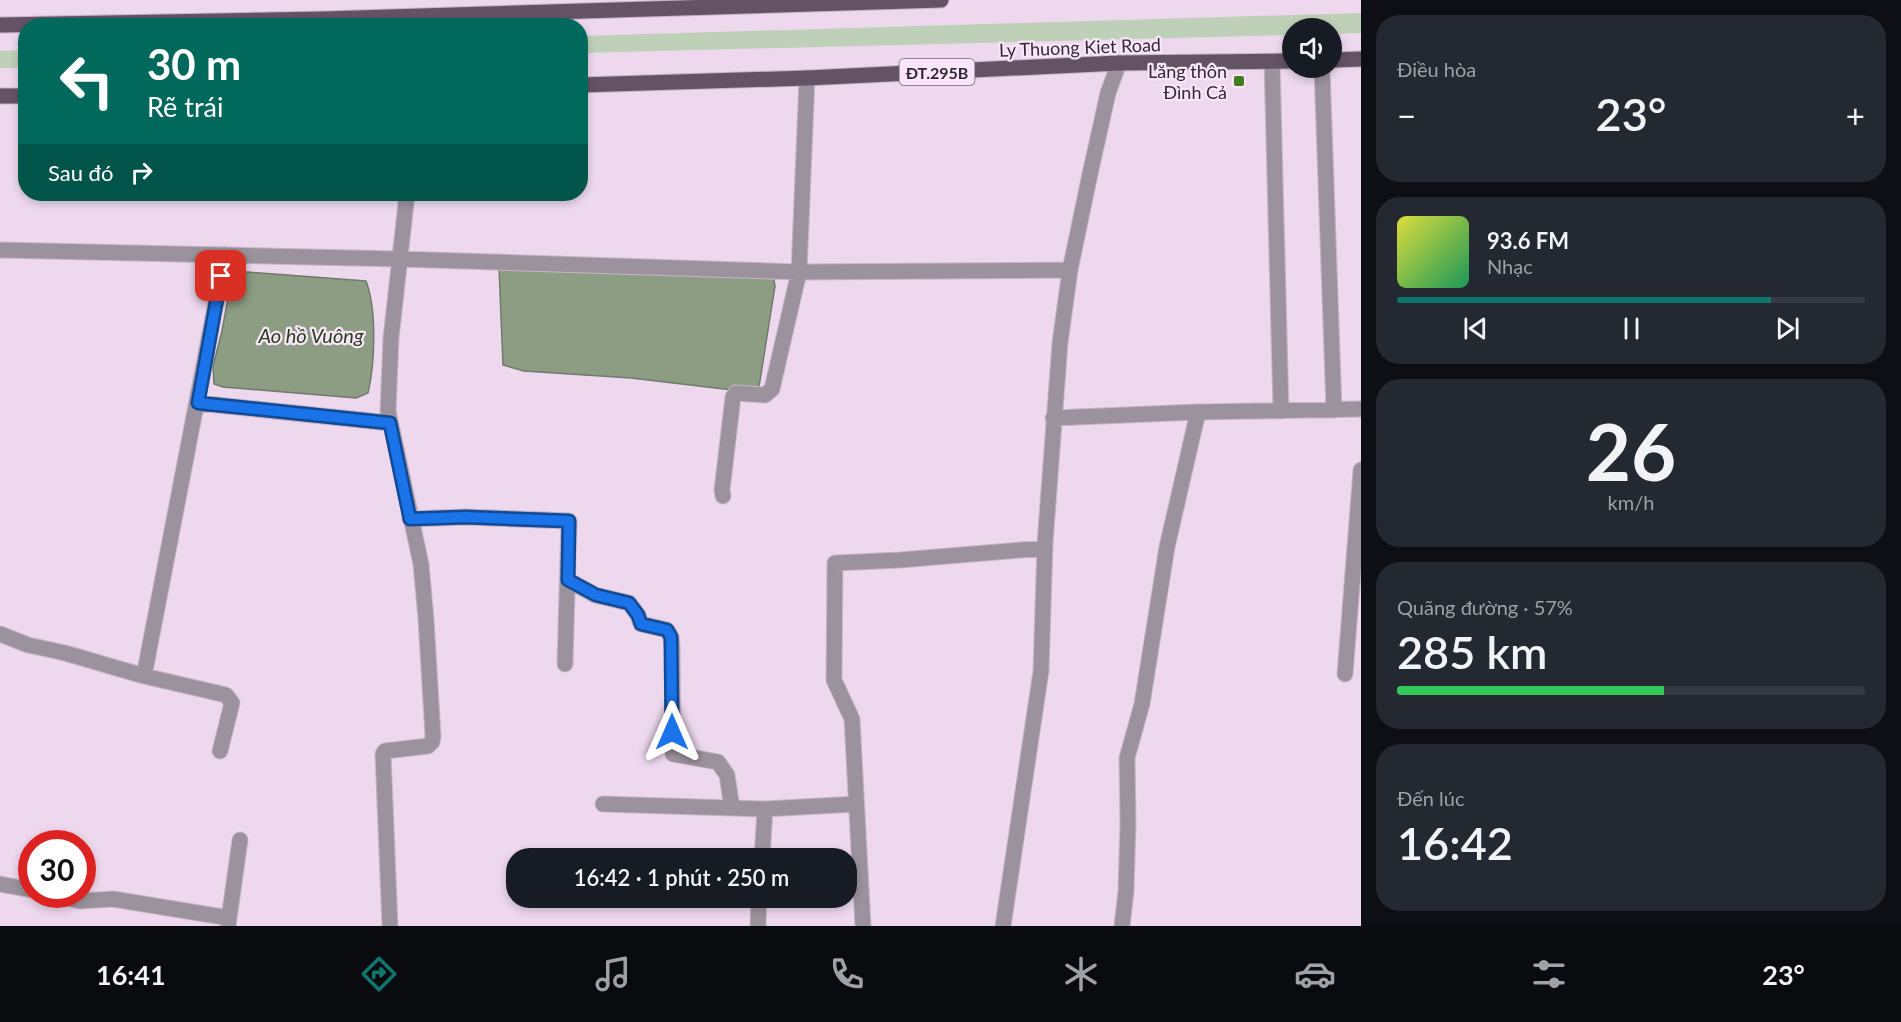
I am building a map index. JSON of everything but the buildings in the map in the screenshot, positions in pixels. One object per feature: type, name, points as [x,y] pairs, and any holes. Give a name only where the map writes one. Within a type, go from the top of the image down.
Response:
[{"type":"main road","points":[[464,18],[941,0]]},
{"type":"main road","points":[[0,25],[18,25]]},
{"type":"main road","points":[[1342,60],[1361,59]]},
{"type":"main road","name":"Ly Thuong Kiet Road","points":[[588,85],[807,78],[1119,63],[1282,62]]},
{"type":"main road","points":[[0,96],[18,96]]},
{"type":"street","points":[[1272,62],[1281,411]]},
{"type":"street","points":[[1003,926],[1041,671],[1045,548],[1060,343],[1071,270],[1108,93],[1119,63]]},
{"type":"street","points":[[723,496],[733,397],[736,393],[765,395],[772,389],[800,272],[807,78]]},
{"type":"street","points":[[1322,78],[1334,410]]},
{"type":"street","points":[[390,926],[382,756],[385,751],[428,746],[433,736],[421,564],[388,411],[391,338],[406,201]]},
{"type":"street","points":[[0,250],[399,259],[800,272],[1071,270]]},
{"type":"street","points":[[144,676],[225,255]]},
{"type":"street","points":[[198,403],[390,423]]},
{"type":"street","points":[[1053,418],[1361,409]]},
{"type":"street","points":[[1122,926],[1126,891],[1128,823],[1126,758],[1142,704],[1167,547],[1198,412]]},
{"type":"street","points":[[1345,674],[1361,470]]},
{"type":"street","points":[[410,519],[466,517],[569,521],[565,664]]},
{"type":"street","points":[[863,926],[852,719],[834,680],[835,563],[1045,548]]},
{"type":"street","points":[[568,580],[596,595],[629,603],[638,615],[641,624],[667,630],[672,646],[673,754],[718,762],[727,775],[732,808]]},
{"type":"street","points":[[0,634],[28,645],[226,695],[232,703],[220,751]]},
{"type":"street","points":[[603,804],[765,809],[856,804]]},
{"type":"street","points":[[763,848],[765,809]]},
{"type":"street","points":[[96,900],[113,899],[229,922],[240,840]]},
{"type":"street","points":[[0,884],[18,887]]},
{"type":"street","points":[[758,926],[759,908]]},
{"type":"shaded area","points":[[1361,13],[1361,33],[1342,34],[1342,18],[1282,18],[1282,35],[588,53],[588,36]]},
{"type":"shaded area","points":[[18,50],[18,68],[0,68],[0,51]]},
{"type":"water","points":[[499,267],[772,269],[775,286],[759,387],[741,391],[631,378],[524,371],[503,365]]},
{"type":"water","name":"Ao hồ Vuông","points":[[233,271],[366,281],[372,307],[374,337],[368,393],[356,398],[223,387],[214,384],[213,366]]},
{"type":"place","name":"Lăng thôn Đình Cả","points":[[1239,81]]},
{"type":"route","points":[[221,276],[198,403],[390,423],[410,519],[466,517],[569,521],[568,580],[596,595],[629,603],[638,615],[641,624],[667,630],[671,637],[672,732]]}]
